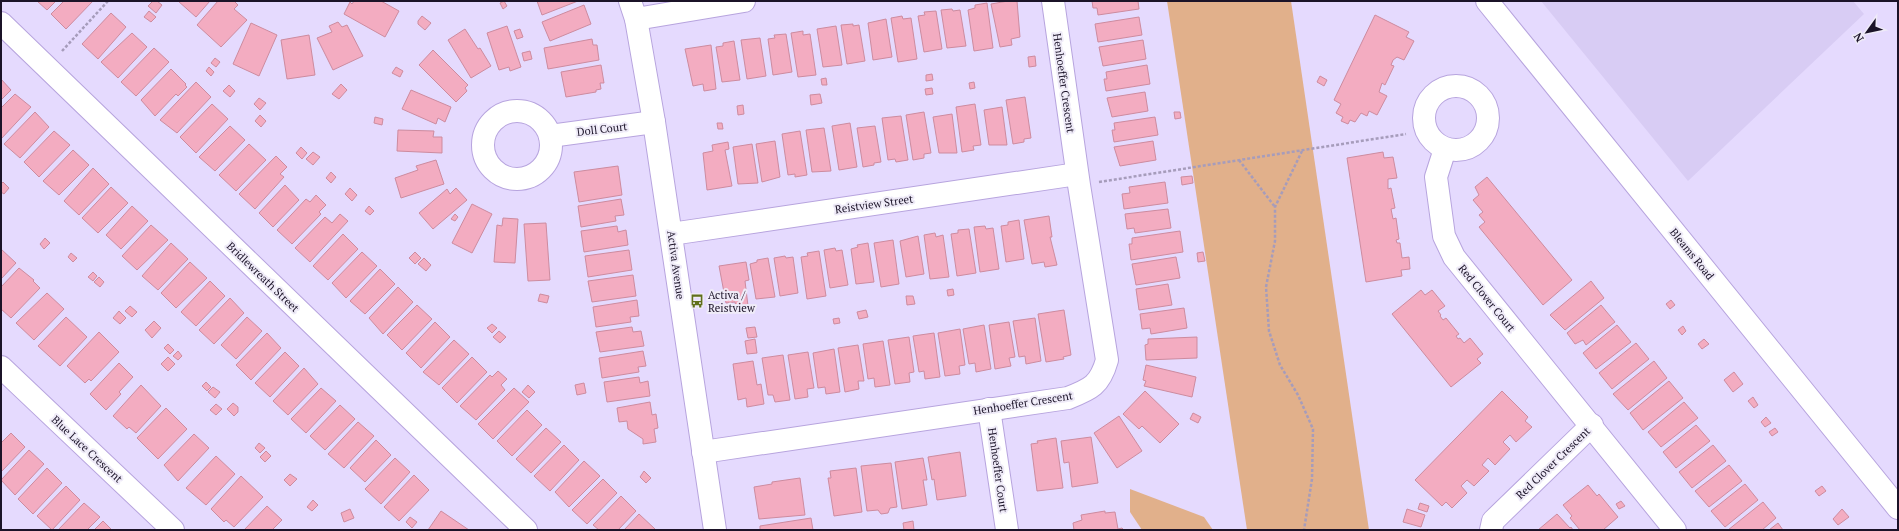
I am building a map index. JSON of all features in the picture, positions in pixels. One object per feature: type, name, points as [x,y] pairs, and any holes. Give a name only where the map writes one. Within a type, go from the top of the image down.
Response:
[{"type":"street","points":[[633,10],[744,1]]},
{"type":"street","name":"Henhoeffer Crescent","points":[[703,452],[1068,398],[1086,391],[1096,383],[1103,373],[1107,360],[1078,180],[1053,1]]},
{"type":"street","name":"Bleams Road","points":[[1487,1],[1898,508]]},
{"type":"street","name":"Activa Avenue","points":[[633,10],[654,122],[715,530]]},
{"type":"street","name":"Bridlewreath Street","points":[[1,23],[526,530]]},
{"type":"street","name":"Doll Court","points":[[550,136],[654,122]]},
{"type":"street","name":"Red Clover Court","points":[[1445,149],[1436,177],[1444,236],[1454,257],[1592,425]]},
{"type":"street","name":"Reistview Street","points":[[671,234],[1078,180]]},
{"type":"street","name":"Blue Lace Crescent","points":[[1,367],[173,530]]},
{"type":"street","name":"Henhoeffer Court","points":[[988,409],[1006,530]]},
{"type":"street","name":"Red Clover Crescent","points":[[1491,530],[1493,521],[1592,425],[1676,530]]},
{"type":"path","points":[[62,51],[108,1]]},
{"type":"path","points":[[1078,180],[1239,160],[1406,134]]},
{"type":"path","points":[[1302,150],[1276,207],[1275,241],[1266,287],[1269,331],[1280,365],[1298,395],[1313,429],[1312,479],[1304,530]]},
{"type":"path","points":[[1239,160],[1276,207]]},
{"type":"shaded area","points":[[1167,1],[1291,1],[1369,530],[1247,530]]},
{"type":"shaded area","points":[[1541,1],[1853,1],[1864,14],[1688,181]]},
{"type":"shaded area","points":[[1130,489],[1204,517],[1213,530],[1142,530],[1130,512]]},
{"type":"building","points":[[37,1],[56,1],[47,10]]},
{"type":"building","points":[[64,1],[93,1],[66,29],[51,14]]},
{"type":"building","points":[[153,1],[157,1],[162,5],[156,13],[148,6]]},
{"type":"building","points":[[178,1],[210,1],[196,17]]},
{"type":"building","points":[[218,1],[234,1],[238,5],[234,9],[247,20],[221,47],[197,25]]},
{"type":"building","points":[[354,1],[381,1],[399,11],[385,37],[344,14],[350,2],[352,4]]},
{"type":"building","points":[[504,1],[507,6],[503,9],[500,3]]},
{"type":"building","points":[[537,1],[578,1],[542,15]]},
{"type":"building","points":[[1017,1],[1020,37],[1011,39],[1012,45],[1000,47],[991,4]]},
{"type":"building","points":[[1092,1],[1138,1],[1139,9],[1098,15],[1097,8],[1093,8]]},
{"type":"building","points":[[987,3],[993,48],[974,51],[968,10],[975,8],[975,5]]},
{"type":"building","points":[[584,5],[591,24],[550,41],[542,22]]},
{"type":"building","points":[[952,9],[953,11],[960,10],[966,46],[947,48],[941,10]]},
{"type":"building","points":[[149,11],[156,17],[151,22],[144,17]]},
{"type":"building","points":[[936,11],[942,49],[924,52],[918,16],[925,15],[924,12]]},
{"type":"building","points":[[111,13],[126,27],[98,59],[82,44]]},
{"type":"building","points":[[1375,15],[1409,32],[1406,37],[1414,41],[1404,60],[1397,57],[1393,60],[1391,65],[1394,66],[1385,85],[1382,83],[1379,92],[1387,96],[1377,115],[1369,111],[1367,116],[1361,113],[1355,122],[1350,120],[1348,124],[1341,121],[1343,117],[1336,113],[1341,104],[1334,100]]},
{"type":"building","points":[[422,16],[431,23],[425,30],[418,24],[418,21]]},
{"type":"building","points":[[902,16],[903,19],[911,18],[917,59],[898,62],[891,18]]},
{"type":"building","points":[[1139,17],[1142,35],[1098,42],[1095,24]]},
{"type":"building","points":[[886,19],[892,57],[873,60],[868,23]]},
{"type":"building","points":[[338,22],[342,27],[347,25],[363,56],[333,70],[317,38],[332,32],[329,26]]},
{"type":"building","points":[[251,23],[277,35],[259,76],[233,64]]},
{"type":"building","points":[[853,24],[853,26],[859,25],[865,61],[847,64],[841,25]]},
{"type":"building","points":[[507,26],[521,67],[510,71],[509,67],[499,70],[487,33]]},
{"type":"building","points":[[836,26],[842,65],[823,67],[817,29]]},
{"type":"building","points":[[465,29],[478,49],[480,48],[491,66],[471,78],[448,40]]},
{"type":"building","points":[[520,29],[523,37],[517,39],[514,31]]},
{"type":"building","points":[[803,31],[803,35],[810,34],[816,75],[798,77],[791,33]]},
{"type":"building","points":[[132,33],[147,47],[118,78],[101,62]]},
{"type":"building","points":[[786,34],[792,72],[773,75],[768,39],[775,38],[774,35]]},
{"type":"building","points":[[309,35],[315,75],[287,79],[281,40]]},
{"type":"building","points":[[760,38],[766,76],[747,79],[741,40]]},
{"type":"building","points":[[592,39],[593,45],[597,45],[599,60],[548,69],[544,48]]},
{"type":"building","points":[[1143,40],[1146,59],[1103,66],[1099,47]]},
{"type":"building","points":[[734,41],[740,80],[722,82],[716,47],[723,46],[723,43]]},
{"type":"building","points":[[711,45],[716,89],[704,91],[703,84],[693,86],[685,49]]},
{"type":"building","points":[[154,48],[169,62],[136,96],[121,82]]},
{"type":"building","points":[[433,50],[468,85],[465,88],[467,91],[456,102],[419,65]]},
{"type":"building","points":[[530,51],[532,59],[524,61],[522,53]]},
{"type":"building","points":[[1035,56],[1036,66],[1029,67],[1028,57]]},
{"type":"building","points":[[215,58],[220,62],[216,67],[211,63]]},
{"type":"building","points":[[601,65],[604,83],[600,83],[601,89],[596,90],[596,92],[566,97],[561,72]]},
{"type":"building","points":[[1147,65],[1150,84],[1106,91],[1104,79],[1107,79],[1106,72]]},
{"type":"building","points":[[209,67],[214,72],[211,76],[206,71]]},
{"type":"building","points":[[396,67],[403,71],[400,77],[392,73]]},
{"type":"building","points":[[171,69],[186,84],[185,85],[187,87],[178,96],[176,94],[155,116],[141,100]]},
{"type":"building","points":[[932,74],[933,80],[926,81],[926,75]]},
{"type":"building","points":[[1320,76],[1327,80],[1324,86],[1317,82]]},
{"type":"building","points":[[826,78],[827,85],[822,85],[821,79]]},
{"type":"building","points":[[1,79],[11,90],[1,100]]},
{"type":"building","points":[[196,82],[211,97],[177,133],[160,120]]},
{"type":"building","points":[[974,82],[975,88],[970,89],[969,83]]},
{"type":"building","points":[[341,84],[347,90],[339,99],[332,94]]},
{"type":"building","points":[[229,85],[235,91],[230,97],[223,91]]},
{"type":"building","points":[[932,88],[933,94],[926,95],[925,89]]},
{"type":"building","points":[[411,90],[451,107],[445,122],[438,118],[436,124],[402,109]]},
{"type":"building","points":[[1145,92],[1148,111],[1112,117],[1107,98]]},
{"type":"building","points":[[15,94],[31,107],[1,139],[1,108]]},
{"type":"building","points":[[820,94],[822,103],[811,105],[810,95]]},
{"type":"building","points":[[1025,97],[1031,138],[1024,139],[1024,142],[1013,144],[1006,100]]},
{"type":"building","points":[[259,98],[266,103],[260,110],[254,104]]},
{"type":"building","points":[[212,104],[228,119],[196,153],[180,137]]},
{"type":"building","points":[[975,104],[981,145],[973,146],[974,150],[962,152],[956,107]]},
{"type":"building","points":[[743,105],[744,114],[738,115],[737,106]]},
{"type":"building","points":[[1002,107],[1007,145],[989,145],[984,110]]},
{"type":"building","points":[[35,112],[49,127],[20,158],[4,144]]},
{"type":"building","points":[[924,112],[931,153],[924,154],[924,158],[913,160],[906,115]]},
{"type":"building","points":[[1174,112],[1180,112],[1181,118],[1175,119]]},
{"type":"building","points":[[952,114],[957,153],[939,153],[933,117]]},
{"type":"building","points":[[260,115],[266,121],[261,127],[255,121]]},
{"type":"building","points":[[901,116],[908,160],[896,162],[895,159],[888,160],[882,118]]},
{"type":"building","points":[[375,117],[383,119],[382,125],[374,123]]},
{"type":"building","points":[[1155,117],[1158,135],[1114,142],[1112,130],[1115,130],[1114,123]]},
{"type":"building","points":[[717,123],[722,123],[723,129],[718,129]]},
{"type":"building","points":[[850,123],[857,167],[839,170],[832,126]]},
{"type":"building","points":[[230,126],[245,140],[215,171],[199,157]]},
{"type":"building","points":[[875,126],[881,162],[863,167],[857,128]]},
{"type":"building","points":[[824,128],[831,171],[812,172],[806,130]]},
{"type":"building","points":[[398,130],[434,131],[433,137],[442,137],[442,153],[397,151]]},
{"type":"building","points":[[54,131],[70,145],[39,177],[24,162]]},
{"type":"building","points":[[800,131],[807,175],[795,177],[795,174],[788,175],[782,134]]},
{"type":"building","points":[[775,141],[780,177],[762,182],[756,144]]},
{"type":"building","points":[[1153,141],[1156,160],[1120,166],[1114,147]]},
{"type":"building","points":[[728,142],[729,149],[725,150],[732,186],[707,190],[703,153],[713,151],[712,145]]},
{"type":"building","points":[[249,144],[266,160],[236,191],[219,175]]},
{"type":"building","points":[[752,144],[758,183],[738,184],[733,147]]},
{"type":"building","points":[[301,147],[307,153],[302,159],[296,153]]},
{"type":"building","points":[[73,150],[89,165],[59,195],[43,181]]},
{"type":"building","points":[[313,152],[320,157],[313,165],[306,159]]},
{"type":"building","points":[[1383,152],[1384,158],[1393,157],[1397,178],[1388,179],[1388,189],[1391,188],[1395,208],[1391,209],[1393,219],[1396,218],[1399,239],[1396,240],[1397,243],[1400,243],[1402,258],[1409,257],[1410,269],[1401,270],[1402,276],[1366,282],[1347,158]]},
{"type":"building","points":[[276,156],[287,167],[280,174],[284,177],[255,209],[239,194]]},
{"type":"building","points":[[436,160],[444,184],[401,198],[395,178],[418,170],[416,166]]},
{"type":"building","points":[[618,166],[622,195],[579,202],[574,172]]},
{"type":"building","points":[[93,168],[109,184],[79,215],[64,201]]},
{"type":"building","points":[[331,172],[336,177],[331,183],[326,178]]},
{"type":"building","points":[[1192,176],[1193,183],[1182,185],[1181,177]]},
{"type":"building","points":[[1487,177],[1572,280],[1543,305],[1479,227],[1485,222],[1479,215],[1483,212],[1473,200],[1479,195],[1475,187]]},
{"type":"building","points":[[3,182],[9,188],[4,194],[1,192],[1,184]]},
{"type":"building","points":[[1165,182],[1168,203],[1124,209],[1122,194],[1130,193],[1129,187]]},
{"type":"building","points":[[285,185],[299,200],[273,227],[259,213]]},
{"type":"building","points":[[111,187],[128,203],[98,233],[82,218]]},
{"type":"building","points":[[350,188],[357,195],[352,201],[345,194]]},
{"type":"building","points":[[456,188],[467,200],[433,229],[419,213],[447,189],[450,194]]},
{"type":"building","points":[[316,195],[326,205],[319,212],[321,214],[292,244],[277,230],[306,199],[310,202]]},
{"type":"building","points":[[621,199],[624,215],[615,216],[616,221],[581,227],[578,206]]},
{"type":"building","points":[[472,204],[492,214],[472,253],[452,243]]},
{"type":"building","points":[[132,206],[148,221],[121,249],[106,235]]},
{"type":"building","points":[[369,206],[374,211],[370,215],[365,211]]},
{"type":"building","points":[[1168,209],[1171,228],[1135,233],[1134,228],[1127,229],[1125,214]]},
{"type":"building","points":[[340,214],[348,221],[310,262],[295,248],[325,217],[332,223]]},
{"type":"building","points":[[455,214],[458,217],[455,221],[451,219]]},
{"type":"building","points":[[1049,216],[1052,237],[1050,237],[1057,265],[1045,267],[1044,262],[1032,264],[1024,220]]},
{"type":"building","points":[[503,218],[518,219],[515,263],[494,262],[497,225],[502,226]]},
{"type":"building","points":[[1019,220],[1024,259],[1006,262],[1001,226],[1008,225],[1008,222]]},
{"type":"building","points":[[546,223],[550,280],[528,281],[524,224]]},
{"type":"building","points":[[151,225],[168,240],[137,270],[122,256]]},
{"type":"building","points":[[617,226],[618,232],[626,230],[628,245],[584,252],[581,231]]},
{"type":"building","points":[[985,226],[986,229],[993,228],[999,269],[980,272],[974,227]]},
{"type":"building","points":[[969,229],[976,273],[957,276],[951,234],[958,233],[958,230]]},
{"type":"building","points":[[1180,231],[1183,252],[1131,260],[1129,244],[1132,244],[1132,238]]},
{"type":"building","points":[[935,233],[936,237],[943,235],[949,277],[930,279],[924,235]]},
{"type":"building","points":[[343,234],[358,249],[328,280],[313,266]]},
{"type":"building","points":[[918,236],[924,274],[906,277],[900,241]]},
{"type":"building","points":[[45,238],[50,243],[44,249],[40,244]]},
{"type":"building","points":[[893,240],[899,284],[881,287],[874,243]]},
{"type":"building","points":[[171,243],[188,259],[158,290],[142,276]]},
{"type":"building","points":[[868,243],[874,282],[856,284],[851,249],[858,247],[857,245]]},
{"type":"building","points":[[835,248],[836,251],[842,250],[848,285],[830,288],[824,250]]},
{"type":"building","points":[[1,249],[16,263],[1,279]]},
{"type":"building","points":[[629,250],[632,270],[588,277],[585,256]]},
{"type":"building","points":[[819,251],[826,296],[807,299],[801,257],[808,256],[807,253]]},
{"type":"building","points":[[362,252],[377,266],[346,298],[332,283]]},
{"type":"building","points":[[415,252],[421,258],[415,264],[409,258]]},
{"type":"building","points":[[1203,252],[1205,261],[1198,262],[1197,253]]},
{"type":"building","points":[[71,253],[77,258],[73,262],[68,257]]},
{"type":"building","points":[[785,256],[786,258],[793,257],[798,293],[780,296],[774,258]]},
{"type":"building","points":[[1176,257],[1180,278],[1136,285],[1132,264]]},
{"type":"building","points":[[424,258],[431,265],[426,271],[418,264]]},
{"type":"building","points":[[768,258],[775,297],[756,299],[750,264],[757,262],[757,260]]},
{"type":"building","points":[[190,262],[207,278],[176,308],[161,293]]},
{"type":"building","points":[[746,262],[749,280],[745,281],[748,306],[736,307],[735,302],[726,303],[719,266]]},
{"type":"building","points":[[19,268],[34,280],[33,281],[40,288],[11,318],[1,309],[1,287]]},
{"type":"building","points":[[380,269],[395,284],[365,314],[350,301]]},
{"type":"building","points":[[93,272],[97,276],[93,281],[88,277]]},
{"type":"building","points":[[633,275],[636,296],[592,302],[588,281]]},
{"type":"building","points":[[99,277],[104,282],[100,287],[94,282]]},
{"type":"building","points":[[210,281],[225,296],[196,326],[181,312]]},
{"type":"building","points":[[1591,281],[1604,298],[1565,330],[1550,315]]},
{"type":"building","points":[[1168,284],[1172,305],[1139,310],[1136,289]]},
{"type":"building","points":[[398,287],[413,302],[383,334],[369,318]]},
{"type":"building","points":[[953,289],[954,295],[948,296],[947,290]]},
{"type":"building","points":[[1421,290],[1425,295],[1432,290],[1445,306],[1438,311],[1441,315],[1440,316],[1443,320],[1446,318],[1459,334],[1456,336],[1458,339],[1460,338],[1464,343],[1470,338],[1483,354],[1477,359],[1481,363],[1451,387],[1392,314]]},
{"type":"building","points":[[47,293],[64,309],[34,340],[16,323]]},
{"type":"building","points":[[540,294],[549,296],[547,303],[538,301]]},
{"type":"building","points":[[906,296],[913,296],[915,304],[907,305]]},
{"type":"building","points":[[230,298],[244,313],[214,344],[199,330]]},
{"type":"building","points":[[637,300],[639,316],[630,317],[631,322],[596,327],[593,307]]},
{"type":"building","points":[[1671,300],[1675,305],[1670,309],[1666,304]]},
{"type":"building","points":[[417,305],[432,319],[402,350],[387,335]]},
{"type":"building","points":[[1601,305],[1615,322],[1586,345],[1583,340],[1575,344],[1567,333]]},
{"type":"building","points":[[130,306],[137,312],[132,317],[125,311]]},
{"type":"building","points":[[1184,308],[1187,328],[1151,334],[1150,328],[1142,329],[1140,314]]},
{"type":"building","points":[[866,310],[868,317],[859,319],[857,312]]},
{"type":"building","points":[[1064,310],[1071,355],[1063,357],[1064,359],[1046,362],[1038,314]]},
{"type":"building","points":[[119,311],[126,318],[120,324],[113,318]]},
{"type":"building","points":[[66,317],[87,337],[60,366],[38,346]]},
{"type":"building","points":[[247,317],[262,331],[236,359],[221,345]]},
{"type":"building","points":[[839,318],[840,323],[834,324],[833,319]]},
{"type":"building","points":[[1035,318],[1041,361],[1026,364],[1025,356],[1019,357],[1013,321]]},
{"type":"building","points":[[154,321],[161,328],[152,338],[145,330]]},
{"type":"building","points":[[435,322],[450,337],[421,368],[406,353]]},
{"type":"building","points":[[1009,322],[1015,357],[1009,358],[1011,366],[995,369],[989,325]]},
{"type":"building","points":[[492,324],[497,328],[492,333],[487,328]]},
{"type":"building","points":[[984,325],[991,369],[976,372],[975,363],[969,364],[963,329]]},
{"type":"building","points":[[1617,325],[1631,342],[1596,369],[1583,353]]},
{"type":"building","points":[[1683,326],[1686,331],[1682,335],[1678,330]]},
{"type":"building","points":[[632,327],[633,332],[641,331],[644,346],[600,352],[596,332]]},
{"type":"building","points":[[755,327],[757,337],[748,338],[746,328]]},
{"type":"building","points":[[960,329],[965,365],[959,366],[960,374],[945,376],[938,333]]},
{"type":"building","points":[[499,331],[506,337],[500,343],[493,337]]},
{"type":"building","points":[[99,332],[119,352],[91,381],[89,379],[85,383],[67,366]]},
{"type":"building","points":[[267,333],[281,348],[251,380],[236,365]]},
{"type":"building","points":[[934,333],[940,377],[925,379],[924,371],[919,372],[913,336]]},
{"type":"building","points":[[909,337],[914,372],[909,373],[910,382],[895,384],[888,340]]},
{"type":"building","points":[[1197,337],[1197,358],[1146,360],[1145,345],[1148,344],[1148,339]]},
{"type":"building","points":[[755,339],[757,353],[747,354],[745,341]]},
{"type":"building","points":[[1704,339],[1709,344],[1702,349],[1698,344]]},
{"type":"building","points":[[454,340],[469,354],[439,385],[423,372]]},
{"type":"building","points":[[883,341],[890,385],[875,387],[874,378],[868,379],[863,344]]},
{"type":"building","points":[[1636,343],[1649,359],[1612,389],[1599,373]]},
{"type":"building","points":[[168,344],[174,350],[170,354],[164,348]]},
{"type":"building","points":[[858,345],[864,381],[858,381],[859,389],[845,392],[838,348]]},
{"type":"building","points":[[834,349],[840,392],[826,394],[825,387],[818,388],[813,353]]},
{"type":"building","points":[[178,351],[182,356],[178,360],[173,356]]},
{"type":"building","points":[[643,351],[646,366],[638,367],[639,372],[602,378],[599,358]]},
{"type":"building","points":[[285,352],[299,366],[270,397],[255,383]]},
{"type":"building","points":[[808,352],[814,388],[807,389],[808,397],[795,399],[788,355]]},
{"type":"building","points":[[783,355],[790,400],[775,402],[773,395],[768,395],[762,358]]},
{"type":"building","points":[[168,357],[175,364],[168,371],[161,364]]},
{"type":"building","points":[[472,357],[487,372],[457,403],[442,388]]},
{"type":"building","points":[[753,361],[757,385],[761,384],[764,404],[747,407],[746,398],[738,400],[733,364]]},
{"type":"building","points":[[1654,361],[1667,378],[1628,410],[1613,394]]},
{"type":"building","points":[[119,363],[133,377],[119,392],[121,394],[106,410],[90,394]]},
{"type":"building","points":[[1146,365],[1196,377],[1192,397],[1144,386],[1146,381],[1143,380]]},
{"type":"building","points":[[304,368],[318,384],[288,415],[273,401]]},
{"type":"building","points":[[498,371],[507,379],[501,385],[505,390],[476,420],[460,406],[490,375],[492,377]]},
{"type":"building","points":[[1734,372],[1743,384],[1733,392],[1724,380]]},
{"type":"building","points":[[639,377],[640,383],[648,381],[650,396],[607,402],[604,382]]},
{"type":"building","points":[[1669,381],[1683,398],[1643,430],[1630,413]]},
{"type":"building","points":[[206,382],[211,387],[207,391],[202,386]]},
{"type":"building","points":[[584,383],[586,393],[577,395],[575,385]]},
{"type":"building","points":[[141,385],[161,406],[136,433],[129,427],[127,429],[113,416]]},
{"type":"building","points":[[528,385],[535,392],[529,398],[522,392]]},
{"type":"building","points":[[213,387],[220,392],[215,398],[208,392]]},
{"type":"building","points":[[321,388],[336,401],[306,433],[291,419]]},
{"type":"building","points":[[514,388],[529,402],[493,439],[478,424]]},
{"type":"building","points":[[1145,391],[1179,424],[1160,443],[1142,426],[1139,429],[1123,414]]},
{"type":"building","points":[[1502,391],[1528,417],[1525,421],[1532,427],[1516,442],[1510,435],[1503,442],[1510,449],[1495,465],[1488,458],[1482,465],[1489,471],[1474,486],[1467,480],[1461,486],[1467,493],[1452,508],[1446,502],[1442,506],[1415,480]]},
{"type":"building","points":[[1753,397],[1758,405],[1754,408],[1748,401]]},
{"type":"building","points":[[650,402],[652,415],[656,414],[658,428],[654,429],[656,442],[643,444],[643,439],[628,429],[627,421],[619,422],[617,408]]},
{"type":"building","points":[[1684,402],[1698,418],[1661,447],[1648,432]]},
{"type":"building","points":[[233,403],[238,407],[238,412],[234,416],[227,409]]},
{"type":"building","points":[[216,404],[222,409],[216,415],[210,410]]},
{"type":"building","points":[[340,405],[355,419],[325,450],[310,436]]},
{"type":"building","points":[[166,408],[187,429],[158,459],[137,438]]},
{"type":"building","points":[[527,410],[542,425],[512,456],[497,441]]},
{"type":"building","points":[[1193,413],[1201,417],[1198,423],[1190,419]]},
{"type":"building","points":[[1119,416],[1142,451],[1117,468],[1094,433]]},
{"type":"building","points":[[1766,417],[1771,423],[1765,427],[1761,422]]},
{"type":"building","points":[[358,422],[374,436],[344,468],[328,454]]},
{"type":"building","points":[[1696,425],[1710,441],[1676,468],[1663,452]]},
{"type":"building","points":[[546,428],[561,442],[531,473],[516,459]]},
{"type":"building","points":[[1775,428],[1778,432],[1772,436],[1769,432]]},
{"type":"building","points":[[11,433],[25,447],[1,472],[1,443]]},
{"type":"building","points":[[194,434],[209,448],[178,481],[164,465]]},
{"type":"building","points":[[1091,437],[1098,483],[1072,487],[1069,462],[1064,463],[1061,441]]},
{"type":"building","points":[[1056,438],[1063,488],[1037,491],[1031,444],[1038,443],[1037,441]]},
{"type":"building","points":[[376,440],[391,455],[365,482],[350,468]]},
{"type":"building","points":[[259,443],[265,448],[260,453],[255,448]]},
{"type":"building","points":[[564,445],[579,460],[550,491],[534,476]]},
{"type":"building","points":[[1713,445],[1726,461],[1692,488],[1679,472]]},
{"type":"building","points":[[29,450],[44,464],[15,495],[1,480]]},
{"type":"building","points":[[266,451],[271,456],[265,462],[260,457]]},
{"type":"building","points":[[960,452],[966,496],[937,500],[934,479],[932,480],[928,457]]},
{"type":"building","points":[[216,456],[235,474],[206,505],[186,488]]},
{"type":"building","points":[[395,458],[410,472],[381,504],[365,489]]},
{"type":"building","points":[[923,458],[927,480],[923,480],[927,505],[902,509],[895,462]]},
{"type":"building","points":[[584,461],[600,476],[569,507],[555,492]]},
{"type":"building","points":[[891,463],[897,507],[890,508],[888,513],[881,514],[878,510],[867,511],[861,466]]},
{"type":"building","points":[[1729,465],[1742,481],[1709,507],[1695,491]]},
{"type":"building","points":[[47,468],[62,483],[33,514],[18,499]]},
{"type":"building","points":[[856,468],[862,512],[834,516],[828,478],[831,478],[830,471]]},
{"type":"building","points":[[644,471],[651,478],[646,483],[640,477]]},
{"type":"building","points":[[290,474],[297,479],[290,486],[284,480]]},
{"type":"building","points":[[414,475],[429,490],[399,521],[384,507]]},
{"type":"building","points":[[241,476],[263,497],[234,527],[226,520],[224,522],[211,509]]},
{"type":"building","points":[[800,478],[805,515],[759,519],[754,487],[772,484],[772,482]]},
{"type":"building","points":[[603,479],[617,493],[587,524],[572,510]]},
{"type":"building","points":[[1745,484],[1758,500],[1725,527],[1711,511]]},
{"type":"building","points":[[1588,485],[1597,496],[1599,494],[1618,517],[1603,530],[1580,530],[1570,518],[1572,516],[1563,505]]},
{"type":"building","points":[[66,486],[80,500],[52,530],[37,516]]},
{"type":"building","points":[[1822,486],[1826,491],[1819,496],[1815,491]]},
{"type":"building","points":[[621,496],[636,511],[618,530],[599,530],[593,525]]},
{"type":"building","points":[[313,500],[318,505],[312,511],[307,507]]},
{"type":"building","points":[[1621,501],[1625,506],[1619,509],[1616,504]]},
{"type":"building","points":[[1763,502],[1776,518],[1762,530],[1728,530]]},
{"type":"building","points":[[84,503],[100,517],[87,530],[58,530]]},
{"type":"building","points":[[1420,503],[1429,506],[1427,512],[1418,509]]},
{"type":"building","points":[[267,506],[282,520],[272,530],[244,530]]},
{"type":"building","points":[[350,509],[354,518],[344,522],[341,513]]},
{"type":"building","points":[[1407,509],[1425,515],[1421,527],[1403,522]]},
{"type":"building","points":[[1842,509],[1849,517],[1838,525],[1833,519]]},
{"type":"building","points":[[441,511],[469,530],[428,530]]},
{"type":"building","points":[[1105,511],[1105,513],[1115,512],[1118,529],[1122,528],[1124,530],[1074,530],[1073,523],[1082,520],[1081,515]]},
{"type":"building","points":[[639,514],[655,529],[624,530]]},
{"type":"building","points":[[1557,514],[1573,530],[1538,530]]},
{"type":"building","points":[[410,517],[417,522],[412,528],[406,522]]},
{"type":"building","points":[[811,518],[813,530],[760,530],[760,526]]},
{"type":"building","points":[[103,521],[112,530],[94,530]]},
{"type":"building","points":[[913,521],[914,530],[904,530],[903,523]]},
{"type":"building","points":[[1778,523],[1783,530],[1769,530]]},
{"type":"place","name":"Activa / Reistview","points":[[697,301]]}]
